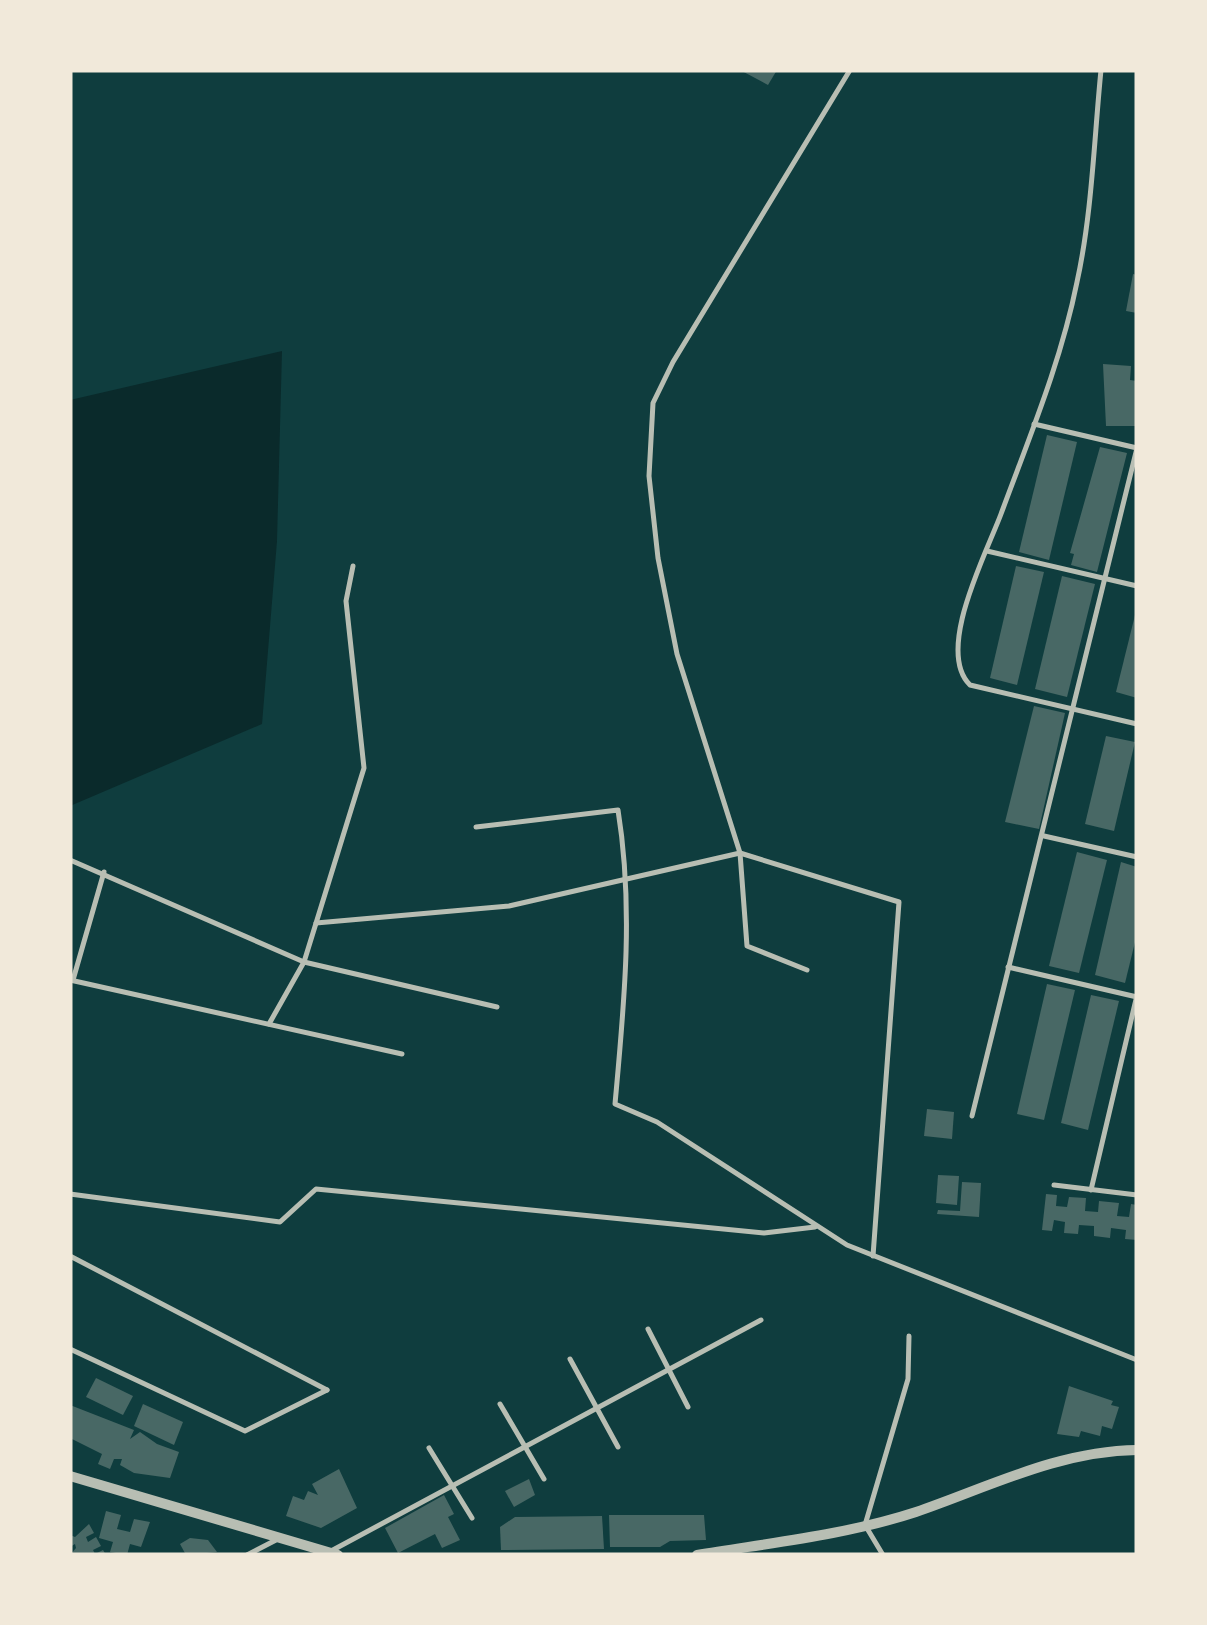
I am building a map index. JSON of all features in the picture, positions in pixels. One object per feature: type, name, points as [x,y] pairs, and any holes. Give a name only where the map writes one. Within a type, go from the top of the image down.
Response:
[{"type":"street","points":[[697,1555],[865,1525],[914,1513],[1030,1468],[1137,1450]]},
{"type":"street","points":[[70,1476],[333,1554]]},
{"type":"lane","points":[[806,970],[747,946],[740,853],[677,654],[658,558],[650,476],[653,404],[850,70]]},
{"type":"lane","points":[[1101,70],[1078,282],[1034,424],[964,606],[958,656],[960,675],[970,685],[1137,724]]},
{"type":"lane","points":[[972,1116],[1137,448],[1034,424]]},
{"type":"lane","points":[[987,551],[1137,586]]},
{"type":"lane","points":[[269,1024],[304,962],[364,768],[346,601],[353,566]]},
{"type":"lane","points":[[476,827],[618,810],[629,876],[626,982],[614,1104],[658,1122],[818,1226],[873,1256],[1137,1360]]},
{"type":"lane","points":[[1044,836],[1137,856]]},
{"type":"lane","points":[[316,923],[509,906],[740,853],[898,902],[873,1256]]},
{"type":"lane","points":[[70,860],[304,962],[498,1007]]},
{"type":"lane","points":[[104,872],[72,980],[402,1054]]},
{"type":"lane","points":[[1008,968],[1137,996],[1090,1190]]},
{"type":"lane","points":[[1054,1186],[1137,1195]]},
{"type":"lane","points":[[70,1194],[280,1222],[316,1188],[764,1234],[818,1226]]},
{"type":"lane","points":[[70,1256],[327,1390],[245,1431],[70,1349]]},
{"type":"lane","points":[[333,1554],[760,1320]]},
{"type":"lane","points":[[648,1328],[688,1407]]},
{"type":"lane","points":[[883,1555],[865,1525],[908,1379],[909,1336]]},
{"type":"lane","points":[[570,1359],[618,1447]]},
{"type":"lane","points":[[500,1404],[544,1479]]},
{"type":"lane","points":[[428,1448],[472,1518]]},
{"type":"lane","points":[[246,1555],[278,1538]]},
{"type":"lane","points":[[774,1542],[781,1555]]},
{"type":"water","points":[[282,351],[277,541],[262,724],[70,806],[70,400]]},
{"type":"building","points":[[740,70],[777,70],[768,85]]},
{"type":"building","points":[[1133,274],[1137,275],[1137,313],[1126,311]]},
{"type":"building","points":[[1103,364],[1131,366],[1130,380],[1137,381],[1137,426],[1106,426]]},
{"type":"building","points":[[1047,435],[1077,442],[1049,560],[1019,552]]},
{"type":"building","points":[[1100,447],[1127,453],[1097,572],[1071,565],[1074,554],[1070,553]]},
{"type":"building","points":[[1016,566],[1044,572],[1017,685],[990,678]]},
{"type":"building","points":[[1062,576],[1095,584],[1067,697],[1035,689]]},
{"type":"building","points":[[1137,607],[1137,698],[1116,692]]},
{"type":"building","points":[[1034,706],[1065,713],[1039,829],[1005,822]]},
{"type":"building","points":[[1106,736],[1135,742],[1114,831],[1085,824]]},
{"type":"building","points":[[1077,852],[1107,860],[1079,973],[1049,966]]},
{"type":"building","points":[[1121,862],[1137,867],[1137,934],[1125,983],[1095,975]]},
{"type":"building","points":[[1047,984],[1075,990],[1044,1120],[1017,1114]]},
{"type":"building","points":[[1091,995],[1119,1001],[1088,1130],[1061,1123]]},
{"type":"building","points":[[927,1109],[954,1112],[952,1139],[924,1136]]},
{"type":"building","points":[[938,1175],[959,1176],[957,1205],[936,1203]]},
{"type":"building","points":[[962,1182],[981,1183],[979,1217],[937,1214],[938,1210],[960,1211]]},
{"type":"building","points":[[1046,1194],[1057,1195],[1056,1206],[1067,1207],[1069,1197],[1086,1198],[1085,1211],[1098,1212],[1099,1201],[1119,1203],[1117,1216],[1129,1217],[1131,1204],[1137,1205],[1137,1240],[1125,1239],[1126,1230],[1111,1228],[1110,1238],[1094,1236],[1094,1226],[1079,1225],[1078,1234],[1064,1233],[1065,1222],[1054,1220],[1052,1231],[1042,1230]]},
{"type":"building","points":[[96,1378],[133,1396],[123,1415],[86,1397]]},
{"type":"building","points":[[1069,1386],[1113,1401],[1111,1405],[1119,1407],[1112,1429],[1102,1426],[1100,1436],[1081,1431],[1079,1437],[1057,1434]]},
{"type":"building","points":[[143,1404],[183,1422],[174,1445],[134,1426]]},
{"type":"building","points":[[70,1405],[134,1430],[130,1439],[140,1432],[179,1452],[170,1478],[134,1473],[120,1465],[122,1459],[114,1459],[110,1469],[98,1464],[102,1454],[70,1438]]},
{"type":"building","points":[[339,1469],[357,1508],[321,1528],[286,1516],[293,1496],[304,1500],[308,1491],[318,1495],[312,1484]]},
{"type":"building","points":[[529,1479],[535,1495],[514,1507],[505,1491]]},
{"type":"building","points":[[444,1495],[454,1514],[448,1517],[460,1540],[442,1548],[435,1534],[398,1553],[385,1528]]},
{"type":"building","points":[[106,1511],[121,1515],[117,1529],[130,1532],[134,1519],[150,1522],[141,1547],[130,1544],[127,1555],[110,1552],[113,1542],[99,1538]]},
{"type":"building","points":[[609,1515],[704,1515],[706,1540],[670,1541],[660,1547],[610,1547]]},
{"type":"building","points":[[602,1516],[604,1549],[501,1550],[500,1527],[515,1517]]},
{"type":"building","points":[[89,1524],[94,1533],[86,1537],[88,1542],[96,1537],[101,1546],[93,1550],[95,1554],[103,1550],[106,1555],[70,1555],[76,1548],[75,1544],[70,1547],[70,1535],[75,1537]]},
{"type":"building","points":[[190,1538],[208,1540],[217,1552],[186,1555],[180,1544]]}]
